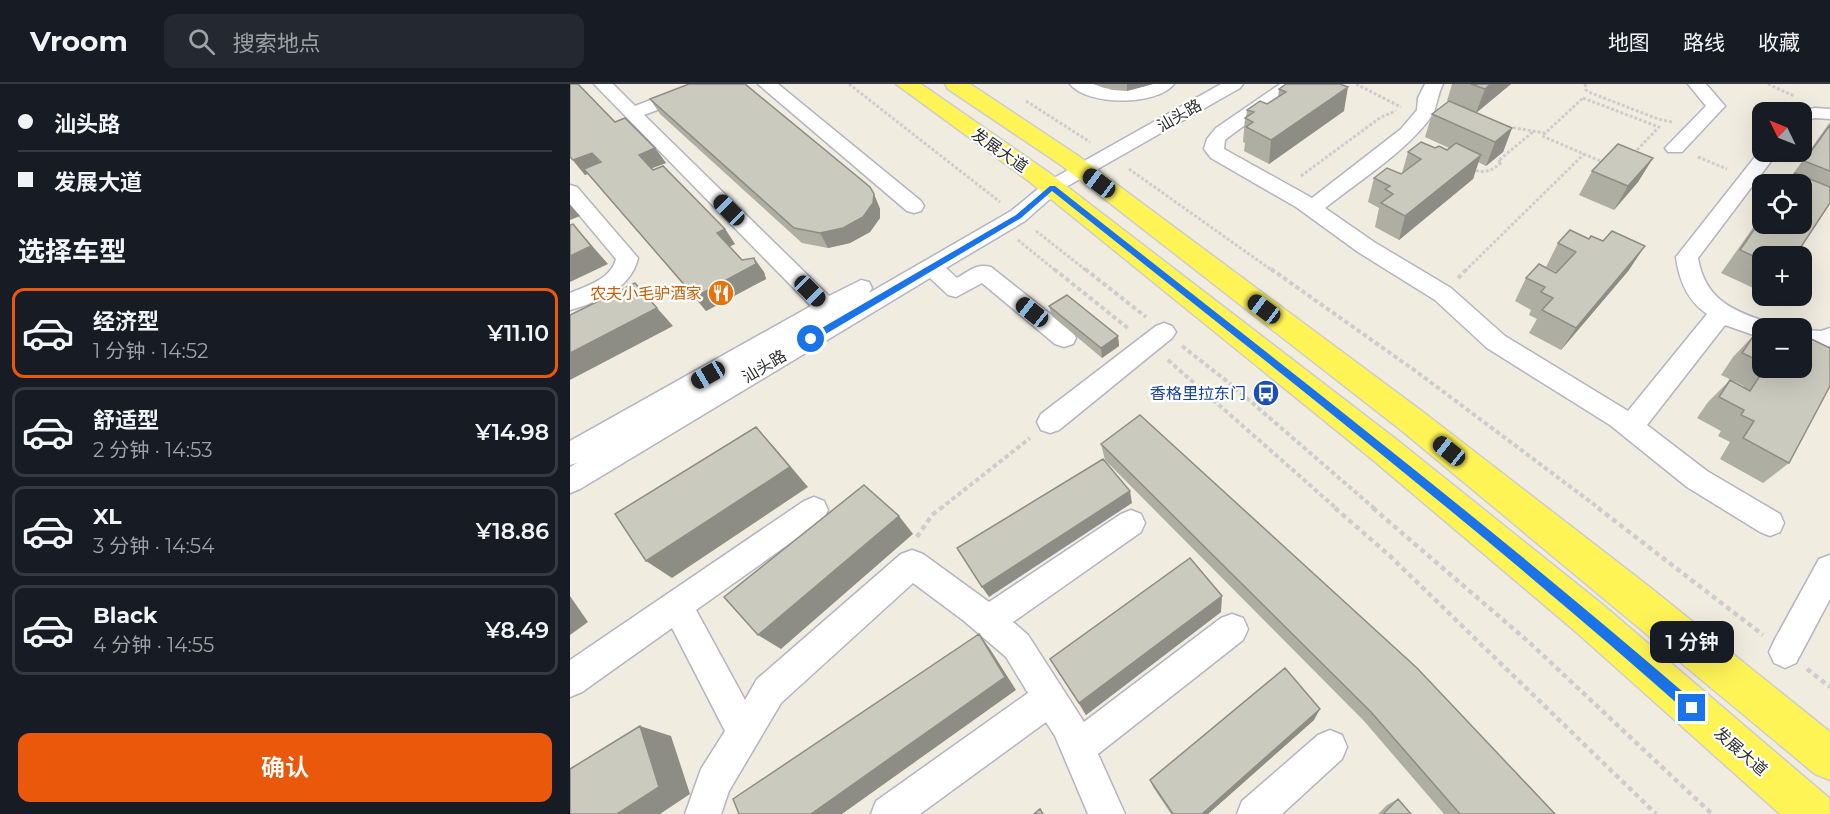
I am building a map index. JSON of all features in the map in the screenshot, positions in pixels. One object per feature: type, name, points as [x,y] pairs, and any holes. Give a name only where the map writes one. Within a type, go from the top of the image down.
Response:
[{"type":"main road","name":"发展大道","points":[[907,84],[1074,166],[1385,450],[1589,618],[1813,814]]},
{"type":"main road","name":"发展大道","points":[[956,84],[1074,166],[1412,421],[1634,598],[1830,759]]},
{"type":"street","points":[[603,84],[826,308]]},
{"type":"street","points":[[627,108],[675,84]]},
{"type":"street","points":[[627,108],[710,84]]},
{"type":"street","points":[[766,84],[914,206]]},
{"type":"street","points":[[1079,84],[1106,95],[1122,97],[1152,91],[1165,84]]},
{"type":"street","name":"汕头路","points":[[570,481],[932,267],[1008,216],[1074,166],[1208,84]]},
{"type":"street","name":"汕头路","points":[[1074,166],[1234,84]]},
{"type":"street","points":[[1292,84],[1223,132],[1216,140],[1214,149],[1226,160],[1281,190],[1366,247],[1443,294],[1496,342],[1619,418],[1697,479],[1770,523]]},
{"type":"street","points":[[1311,209],[1408,133],[1426,111],[1427,98],[1434,84]]},
{"type":"street","points":[[1675,148],[1716,106],[1697,84]]},
{"type":"street","points":[[1812,114],[1830,114]]},
{"type":"street","points":[[1752,325],[1720,314],[1697,290],[1688,272],[1687,257],[1761,162]]},
{"type":"street","points":[[570,191],[586,223],[627,258],[618,277],[570,303]]},
{"type":"street","name":"汕头路","points":[[570,454],[826,308],[1008,216]]},
{"type":"street","points":[[932,267],[956,288],[983,272],[1064,338]]},
{"type":"street","points":[[1630,428],[1720,314]]},
{"type":"street","points":[[1812,340],[1830,337]]},
{"type":"street","points":[[1050,422],[1156,338]]},
{"type":"street","points":[[570,680],[814,510]]},
{"type":"street","points":[[988,621],[1131,523]]},
{"type":"street","points":[[703,814],[714,782],[769,691],[912,564],[988,621],[1017,646],[1067,724],[1107,814]]},
{"type":"street","points":[[1785,652],[1830,569]]},
{"type":"street","points":[[677,606],[744,733]]},
{"type":"street","points":[[1078,748],[1232,629]]},
{"type":"street","points":[[889,814],[1050,698]]},
{"type":"street","points":[[1255,814],[1330,747]]},
{"type":"path","points":[[849,84],[1156,338],[1390,556],[1656,814]]},
{"type":"path","points":[[1281,190],[1381,117],[1404,109],[1394,101],[1356,84]]},
{"type":"path","points":[[1585,84],[1586,90],[1591,93],[1658,119],[1675,122]]},
{"type":"path","points":[[1019,96],[1074,166],[1435,385],[1830,687]]},
{"type":"path","points":[[1583,98],[1659,127],[1649,137],[1619,169],[1542,136],[1583,98]]},
{"type":"path","points":[[1495,125],[1546,133]]},
{"type":"path","points":[[1466,166],[1484,173],[1492,171],[1502,162],[1498,161],[1534,131]]},
{"type":"path","points":[[1649,137],[1749,177]]},
{"type":"path","points":[[1443,294],[1584,154]]},
{"type":"path","points":[[1008,216],[1156,338],[1228,382],[1530,643],[1712,814]]},
{"type":"path","points":[[912,564],[915,541],[932,515],[1050,422]]},
{"type":"building","points":[[570,84],[578,84],[615,122],[625,118],[655,148],[639,155],[653,170],[663,166],[725,229],[717,233],[742,260],[754,258],[756,264],[695,297],[584,169],[601,162],[592,153],[573,160],[570,157]]},
{"type":"building","points":[[689,84],[745,84],[870,187],[874,194],[873,203],[863,217],[843,228],[820,233],[794,228],[650,99]]},
{"type":"building","points":[[1286,84],[1340,84],[1348,87],[1271,140],[1246,127],[1253,122],[1245,118],[1254,112],[1247,110],[1260,101],[1267,104],[1286,92],[1279,89]]},
{"type":"building","points":[[1471,84],[1491,84],[1485,89]]},
{"type":"building","points":[[1449,101],[1512,128],[1495,142],[1432,114]]},
{"type":"building","points":[[1830,125],[1830,171],[1807,162],[1812,162],[1812,150]]},
{"type":"building","points":[[1421,142],[1447,150],[1456,143],[1481,155],[1405,216],[1381,203],[1393,194],[1385,189],[1390,186],[1374,178],[1387,168],[1401,174],[1421,159],[1408,152]]},
{"type":"building","points":[[1618,144],[1653,158],[1628,186],[1592,171]]},
{"type":"building","points":[[1812,180],[1830,187],[1830,203],[1812,230]]},
{"type":"building","points":[[573,224],[591,246],[570,256],[570,225]]},
{"type":"building","points":[[1570,230],[1589,239],[1591,236],[1603,241],[1612,231],[1645,246],[1576,328],[1542,310],[1553,298],[1541,292],[1545,287],[1526,278],[1539,264],[1556,273],[1576,252],[1558,243]]},
{"type":"building","points":[[1752,233],[1810,234],[1802,246],[1752,246],[1752,255],[1740,250]]},
{"type":"building","points":[[635,283],[657,308],[570,353],[570,315]]},
{"type":"building","points":[[1067,295],[1118,336],[1101,348],[1049,306]]},
{"type":"building","points":[[1752,338],[1752,358],[1742,353]]},
{"type":"building","points":[[1812,339],[1830,348],[1830,386],[1789,463],[1743,438],[1754,421],[1741,415],[1744,410],[1719,397],[1730,380],[1750,391],[1758,378],[1812,378]]},
{"type":"building","points":[[1140,415],[1417,668],[1555,814],[1460,814],[1371,712],[1101,444]]},
{"type":"building","points":[[756,427],[790,467],[646,561],[615,514]]},
{"type":"building","points":[[1103,459],[1130,491],[982,587],[957,548]]},
{"type":"building","points":[[864,485],[899,516],[758,635],[724,597]]},
{"type":"building","points":[[1190,558],[1222,596],[1079,703],[1050,659]]},
{"type":"building","points":[[979,634],[1005,677],[811,814],[739,814],[733,799]]},
{"type":"building","points":[[1285,668],[1320,709],[1202,814],[1173,814],[1150,780]]},
{"type":"building","points":[[640,726],[659,787],[617,814],[570,814],[570,769]]},
{"type":"building","points":[[1398,799],[1411,814],[1383,814]]},
{"type":"place","name":"农夫小毛驴酒家","points":[[721,293]]},
{"type":"place","name":"香格里拉东门","points":[[1266,393]]},
{"type":"route","points":[[811,339],[1018,216],[1052,187],[1385,450],[1589,618],[1692,708]]}]
